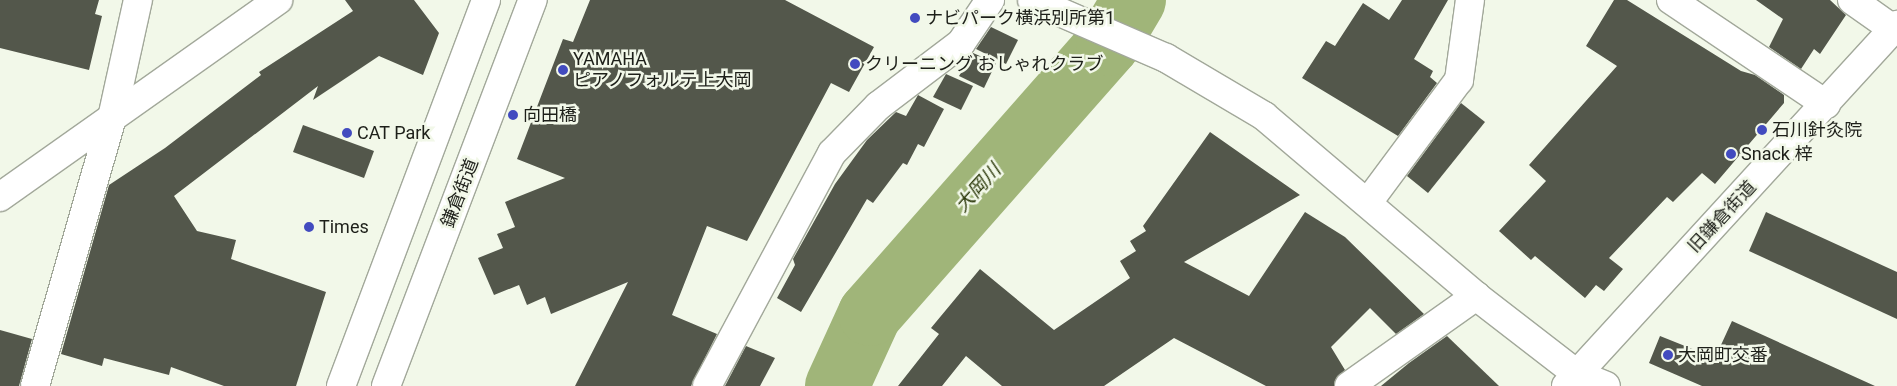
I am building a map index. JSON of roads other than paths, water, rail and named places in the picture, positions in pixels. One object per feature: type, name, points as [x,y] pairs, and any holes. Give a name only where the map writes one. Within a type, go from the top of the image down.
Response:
[{"type":"street","points":[[35,386],[112,118],[138,0]]},
{"type":"street","points":[[0,197],[278,0]]},
{"type":"street","points":[[340,386],[486,0]]},
{"type":"street","name":"鎌倉街道","points":[[386,386],[533,0]]},
{"type":"street","points":[[706,386],[832,153],[878,106],[961,43],[990,0]]},
{"type":"street","points":[[1032,0],[1166,58],[1264,116],[1369,201],[1572,380],[1606,386]]},
{"type":"street","points":[[1369,201],[1459,80],[1470,0]]},
{"type":"street","points":[[1671,0],[1826,104]]},
{"type":"street","points":[[1852,0],[1895,27]]},
{"type":"street","name":"旧鎌倉街道","points":[[1572,380],[1895,27]]},
{"type":"street","points":[[1349,386],[1476,296]]},
{"type":"waterway","name":"大岡川","points":[[837,386],[870,314],[1108,44],[1134,0]]},
{"type":"place","name":"ナビパーク横浜別所第1","points":[[915,18]]},
{"type":"place","name":"クリーニング おしゃれクラブ","points":[[855,64]]},
{"type":"place","name":"YAMAHA ピアノフォルテ上大岡","points":[[563,70]]},
{"type":"place","name":"向田橋","points":[[513,115]]},
{"type":"place","name":"石川針灸院","points":[[1762,130]]},
{"type":"place","name":"CAT Park","points":[[347,133]]},
{"type":"place","name":"Snack 梓","points":[[1731,154]]},
{"type":"place","name":"Times","points":[[309,227]]},
{"type":"place","name":"大岡町交番","points":[[1668,355]]}]
